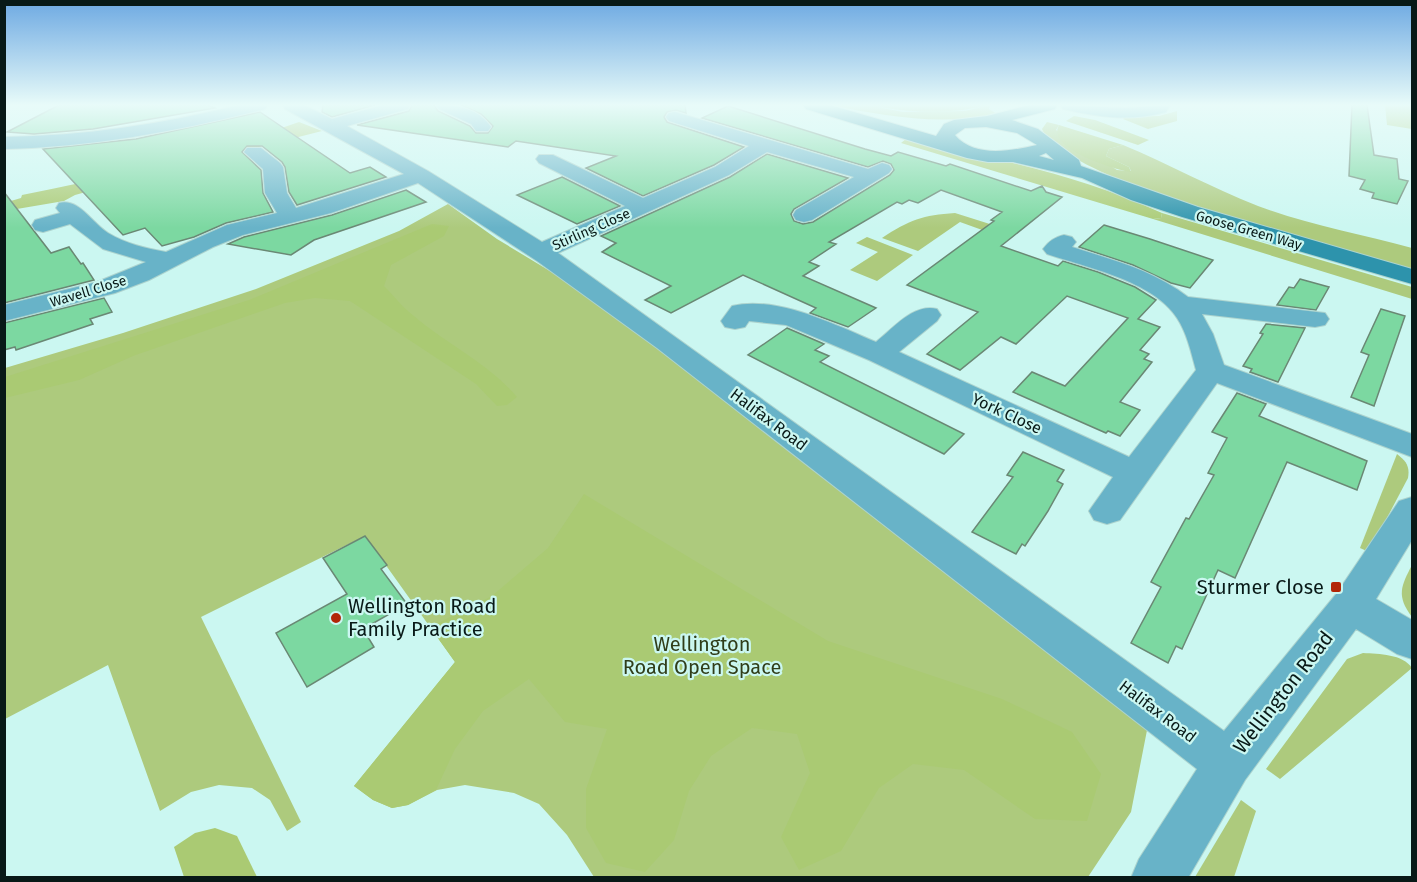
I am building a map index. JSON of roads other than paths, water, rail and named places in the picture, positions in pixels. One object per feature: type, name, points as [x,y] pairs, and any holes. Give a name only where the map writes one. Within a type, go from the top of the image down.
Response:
[{"type":"main road","points":[[952,146],[965,150]]},
{"type":"main road","points":[[958,146],[965,150]]},
{"type":"main road","points":[[1017,157],[1038,151],[1042,146]]},
{"type":"main road","name":"Goose Green Way","points":[[1051,146],[1089,174]]},
{"type":"main road","name":"Goose Green Way","points":[[965,150],[991,156],[1017,157],[1089,174],[1138,195],[1190,212],[1413,277]]},
{"type":"street","points":[[14,161],[35,146]]},
{"type":"street","name":"Halifax Road","points":[[370,146],[422,175],[540,252],[692,360],[1228,763]]},
{"type":"street","name":"Stirling Close","points":[[540,252],[722,171],[763,146]]},
{"type":"street","points":[[764,146],[787,149],[877,172],[804,214]]},
{"type":"street","points":[[252,158],[273,167],[276,193],[290,215]]},
{"type":"street","name":"Stirling Close","points":[[548,167],[642,206]]},
{"type":"street","name":"Wavell Close","points":[[4,314],[106,288],[140,275],[167,260],[235,230],[332,205],[422,175]]},
{"type":"street","name":"Wavell Close","points":[[43,225],[70,212],[105,243],[121,250],[167,260]]},
{"type":"street","points":[[1064,242],[1055,249],[1131,275],[1161,290],[1180,304],[1200,335],[1211,370]]},
{"type":"street","points":[[1180,304],[1315,319]]},
{"type":"street","name":"York Close","points":[[735,321],[741,312],[791,317],[879,354],[1134,473]]},
{"type":"street","points":[[879,354],[927,315]]},
{"type":"street","points":[[1211,370],[1413,446]]},
{"type":"street","points":[[1107,511],[1211,370]]},
{"type":"street","name":"Wellington Road","points":[[1158,878],[1228,763],[1351,605],[1413,510]]},
{"type":"street","points":[[1351,605],[1413,641]]},
{"type":"place","name":"Sturmer Close","points":[[1336,587]]},
{"type":"place","name":"Wellington Road Family Practice","points":[[336,618]]},
{"type":"park label","name":"Wellington Road Open Space","points":[[702,656]]}]
